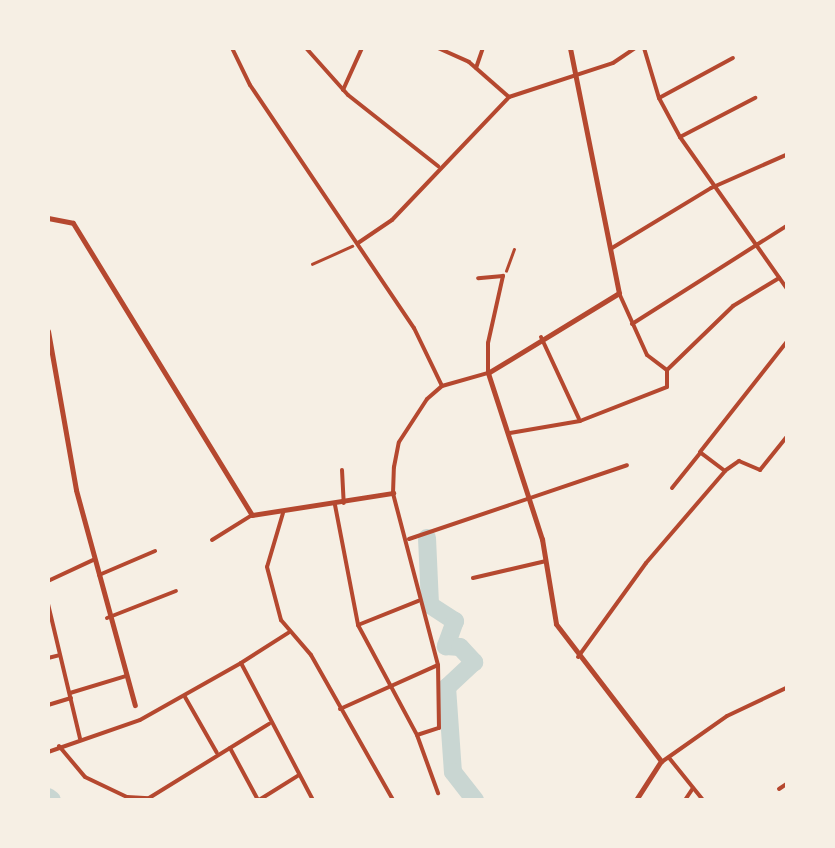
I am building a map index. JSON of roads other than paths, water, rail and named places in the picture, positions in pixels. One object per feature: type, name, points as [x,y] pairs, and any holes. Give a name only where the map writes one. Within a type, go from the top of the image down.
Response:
[{"type":"street","points":[[232,48],[250,85],[429,352],[442,386]]},
{"type":"street","points":[[306,48],[344,90],[438,166]]},
{"type":"street","points":[[344,90],[362,48]]},
{"type":"street","points":[[438,48],[476,68],[509,98]]},
{"type":"street","points":[[476,68],[483,48]]},
{"type":"street","points":[[570,48],[619,293],[647,355],[667,370]]},
{"type":"street","points":[[358,244],[392,220],[438,166],[509,98],[574,72],[613,63],[635,48]]},
{"type":"street","points":[[644,48],[658,98],[680,137],[711,188],[787,289]]},
{"type":"street","points":[[658,98],[733,58]]},
{"type":"street","points":[[680,137],[755,98]]},
{"type":"street","points":[[612,248],[711,188],[788,154]]},
{"type":"street","points":[[48,218],[74,224],[252,515]]},
{"type":"street","points":[[632,324],[788,225]]},
{"type":"street","points":[[478,278],[504,276],[488,344],[488,372],[531,497],[556,624],[661,761]]},
{"type":"street","points":[[510,433],[580,421],[667,387],[667,370],[734,306],[779,278]]},
{"type":"street","points":[[417,735],[438,728],[438,665],[394,493],[399,442],[442,386],[488,372],[619,293]]},
{"type":"street","points":[[48,331],[97,576],[136,706]]},
{"type":"street","points":[[541,338],[580,421]]},
{"type":"street","points":[[672,488],[788,340]]},
{"type":"street","points":[[578,657],[646,563],[725,471],[739,461],[760,470],[788,435]]},
{"type":"street","points":[[700,452],[725,471]]},
{"type":"street","points":[[408,539],[627,465]]},
{"type":"street","points":[[342,470],[344,504]]},
{"type":"street","points":[[212,540],[252,515],[335,506],[394,493]]},
{"type":"street","points":[[335,506],[358,625],[385,684],[417,735],[438,793]]},
{"type":"street","points":[[283,513],[267,580],[288,633],[311,655],[392,800]]},
{"type":"street","points":[[97,576],[155,551]]},
{"type":"street","points":[[48,581],[94,560]]},
{"type":"street","points":[[472,578],[546,561]]},
{"type":"street","points":[[108,618],[176,591]]},
{"type":"street","points":[[358,625],[420,601]]},
{"type":"street","points":[[48,604],[80,738]]},
{"type":"street","points":[[48,752],[186,696],[288,633]]},
{"type":"street","points":[[48,658],[60,656]]},
{"type":"street","points":[[241,663],[313,800]]},
{"type":"street","points":[[340,709],[385,684],[438,665]]},
{"type":"street","points":[[48,704],[126,676]]},
{"type":"street","points":[[636,800],[661,761],[787,684]]},
{"type":"street","points":[[186,696],[218,755]]},
{"type":"street","points":[[59,746],[85,777],[137,799],[271,723]]},
{"type":"street","points":[[230,748],[259,800],[299,775]]},
{"type":"street","points":[[670,759],[703,800]]},
{"type":"street","points":[[779,788],[788,783]]},
{"type":"street","points":[[684,800],[694,788]]},
{"type":"waterway","points":[[427,538],[430,605],[455,621],[446,646],[460,647],[474,662],[447,687],[453,772],[475,800]]},
{"type":"waterway","points":[[48,797],[52,800]]}]
